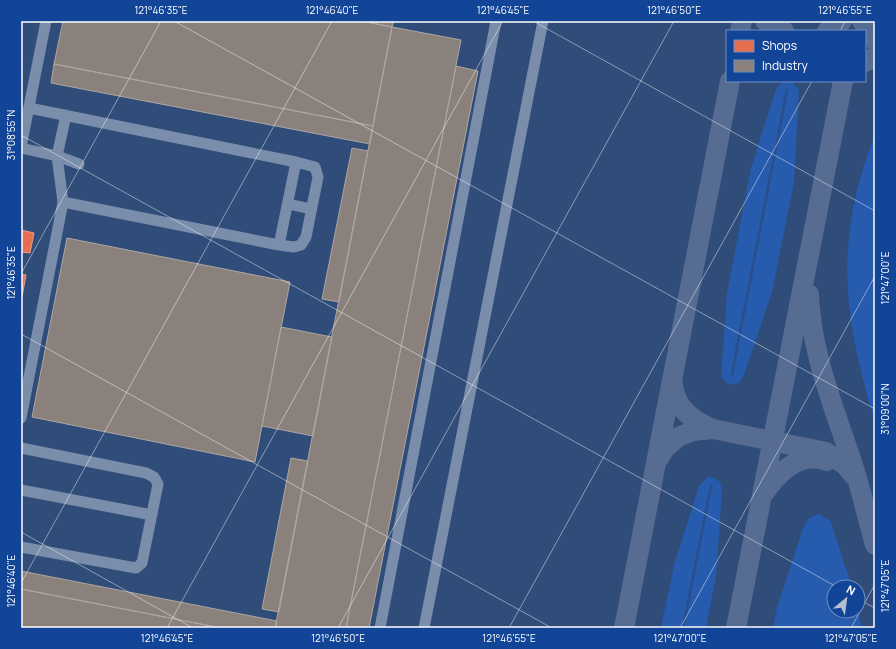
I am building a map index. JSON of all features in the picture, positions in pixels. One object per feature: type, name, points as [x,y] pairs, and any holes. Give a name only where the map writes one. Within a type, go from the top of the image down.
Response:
[{"type":"lane","points":[[46,21],[21,148],[58,156],[79,164]]},
{"type":"lane","points":[[380,628],[496,21]]},
{"type":"lane","points":[[424,628],[543,21]]},
{"type":"lane","points":[[29,108],[311,165],[317,171],[318,177],[306,237],[301,246],[294,247],[64,202]]},
{"type":"lane","points":[[21,418],[64,202],[58,156],[66,115]]},
{"type":"lane","points":[[279,245],[296,162]]},
{"type":"lane","points":[[288,204],[311,209]]},
{"type":"lane","points":[[21,448],[146,473],[154,477],[158,484],[142,563],[136,568],[21,547]]},
{"type":"lane","points":[[21,490],[152,515]]},
{"type":"shaded area","points":[[782,82],[793,82],[799,90],[794,182],[772,292],[744,375],[739,383],[731,384],[724,380],[721,376],[727,293],[751,168],[776,89]]},
{"type":"shaded area","points":[[875,134],[875,422],[866,391],[853,333],[847,275],[848,245],[852,215],[861,177]]},
{"type":"shaded area","points":[[707,477],[714,478],[720,482],[722,491],[716,577],[706,628],[661,628],[674,565],[699,486]]},
{"type":"shaded area","points":[[819,514],[830,520],[849,579],[826,579],[826,619],[860,619],[862,628],[773,628],[777,608],[803,528],[809,518]]},
{"type":"building: Shops","points":[[21,230],[34,233],[30,253],[21,252]]},
{"type":"building: Shops","points":[[21,274],[26,275],[22,297],[21,296]]},
{"type":"building: Industry","points":[[63,21],[361,21],[392,27],[373,126],[54,64]]},
{"type":"building: Industry","points":[[361,21],[394,21],[392,27]]},
{"type":"building: Industry","points":[[392,27],[461,40],[346,628],[275,628]]},
{"type":"building: Industry","points":[[54,64],[373,126],[370,144],[51,83]]},
{"type":"building: Industry","points":[[456,66],[478,71],[369,628],[346,628]]},
{"type":"building: Industry","points":[[352,148],[368,151],[339,302],[322,299]]},
{"type":"building: Industry","points":[[67,238],[290,282],[255,462],[32,417]]},
{"type":"building: Industry","points":[[281,327],[332,337],[313,436],[262,426]]},
{"type":"building: Industry","points":[[291,458],[308,461],[279,612],[262,609]]},
{"type":"building: Industry","points":[[21,571],[277,621],[275,628],[221,628],[21,589]]},
{"type":"building: Industry","points":[[21,589],[221,628],[21,628]]},
{"type":"waterway","points":[[732,374],[787,90]]},
{"type":"waterway","points":[[683,628],[711,486]]},
{"type":"taxiway","points":[[740,30],[742,21]]},
{"type":"taxiway","points":[[765,21],[782,30]]},
{"type":"taxiway","points":[[828,30],[842,21]]},
{"type":"taxiway","points":[[862,21],[875,41]]},
{"type":"taxiway","points":[[866,62],[875,57]]},
{"type":"taxiway","points":[[624,628],[730,82]]},
{"type":"taxiway","points":[[736,628],[843,82]]},
{"type":"taxiway","points":[[809,294],[814,337],[824,380],[855,472],[875,545]]},
{"type":"taxiway","points":[[673,383],[674,392],[677,399],[686,412],[698,422],[713,429]]},
{"type":"taxiway","points":[[658,460],[665,448],[678,437],[693,431],[713,429],[826,452],[845,465],[854,476]]},
{"type":"taxiway","points":[[765,492],[777,477],[791,465],[808,459],[827,461]]}]
